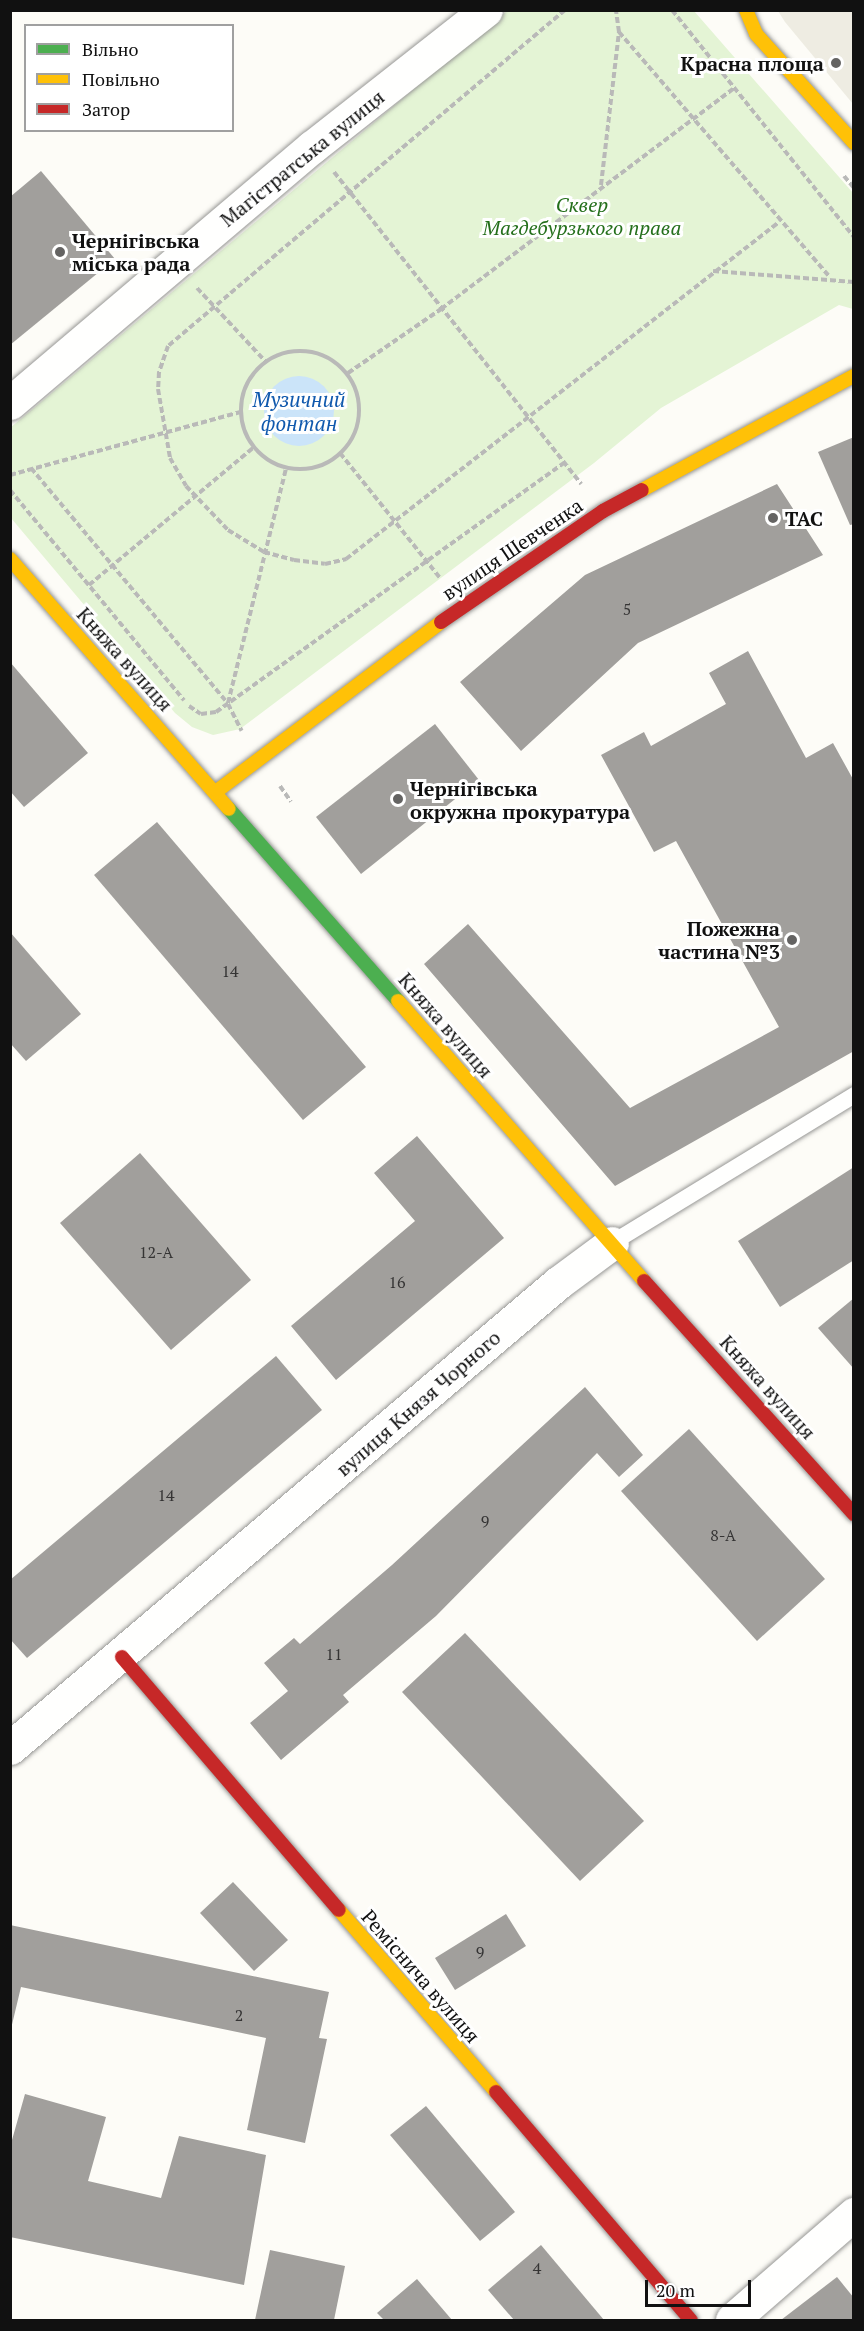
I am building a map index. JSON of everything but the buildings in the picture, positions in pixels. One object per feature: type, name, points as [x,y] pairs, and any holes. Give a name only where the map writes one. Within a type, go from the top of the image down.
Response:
[{"type":"street","name":"Магістратська вулиця","points":[[10,403],[312,147],[486,10]]},
{"type":"street","points":[[746,10],[756,34],[854,143]]},
{"type":"street","name":"вулиця Шевченка","points":[[217,791],[461,606],[603,511],[854,376]]},
{"type":"street","name":"Княжа вулиця","points":[[10,559],[217,791],[612,1243],[854,1514]]},
{"type":"street","name":"вулиця Князя Чорного","points":[[10,1748],[122,1657],[558,1283],[612,1243]]},
{"type":"street","name":"Реміснича вулиця","points":[[122,1657],[691,2320]]},
{"type":"street","points":[[732,2320],[854,2214]]},
{"type":"lane","name":"вулиця Князя Чорного","points":[[612,1243],[854,1095]]},
{"type":"path","points":[[565,10],[168,345],[159,372],[163,432],[170,458],[196,498],[228,530],[264,552],[325,564],[346,559],[712,271],[779,222]]},
{"type":"path","points":[[601,186],[619,32],[616,10]]},
{"type":"path","points":[[672,10],[854,237]]},
{"type":"path","points":[[619,32],[779,222],[830,277]]},
{"type":"path","points":[[348,373],[441,309],[601,186],[734,88]]},
{"type":"path","points":[[10,490],[189,707],[209,714],[228,704],[564,463],[349,190]]},
{"type":"path","points":[[712,271],[830,277],[854,282]]},
{"type":"path","points":[[214,306],[266,362]]},
{"type":"path","points":[[304,351],[336,362],[348,373],[358,400],[358,420],[352,438],[340,453],[324,465],[305,469],[286,468],[253,448],[244,431],[240,412],[243,392],[252,375],[266,362],[284,353],[304,351]]},
{"type":"path","points":[[10,475],[240,412]]},
{"type":"path","points":[[89,585],[196,498],[253,448]]},
{"type":"path","points":[[340,453],[427,561]]},
{"type":"path","points":[[31,468],[228,704],[244,735]]},
{"type":"path","points":[[228,704],[286,468]]},
{"type":"path","points":[[276,780],[291,801]]},
{"type":"green space","name":"Сквер Магдебурзького права","points":[[507,11],[694,11],[853,193],[853,309],[839,305],[661,408],[594,463],[240,729],[213,735],[192,727],[175,713],[11,518],[10,428]]},
{"type":"shaded area","name":"Красна площа","points":[[778,11],[853,11],[853,104],[785,22]]},
{"type":"water","name":"Музичний фонтан","points":[[299,376],[312,379],[324,386],[331,398],[334,411],[331,424],[324,436],[312,443],[299,446],[286,443],[274,436],[267,424],[264,411],[267,398],[274,386],[286,379]]},
{"type":"traffic: fast","points":[[229,809],[398,1001]]},
{"type":"traffic: slow","points":[[746,10],[756,34],[854,143]]},
{"type":"traffic: slow","points":[[642,490],[854,376]]},
{"type":"traffic: slow","points":[[10,559],[229,809]]},
{"type":"traffic: slow","points":[[217,791],[441,622]]},
{"type":"traffic: slow","points":[[398,1001],[644,1281]]},
{"type":"traffic: slow","points":[[339,1910],[496,2092]]},
{"type":"traffic: jam","points":[[441,622],[603,511],[642,490]]},
{"type":"traffic: jam","points":[[644,1281],[854,1514]]},
{"type":"traffic: jam","points":[[122,1657],[339,1910]]},
{"type":"traffic: jam","points":[[496,2092],[691,2320]]},
{"type":"place","name":"Красна площа","points":[[836,63]]},
{"type":"place","name":"Чернігівська міська рада","points":[[60,252]]},
{"type":"place","name":"ТАС","points":[[773,518]]},
{"type":"place","name":"Чернігівська окружна прокуратура","points":[[398,799]]},
{"type":"place","name":"Пожежна частина №3","points":[[792,940]]}]
